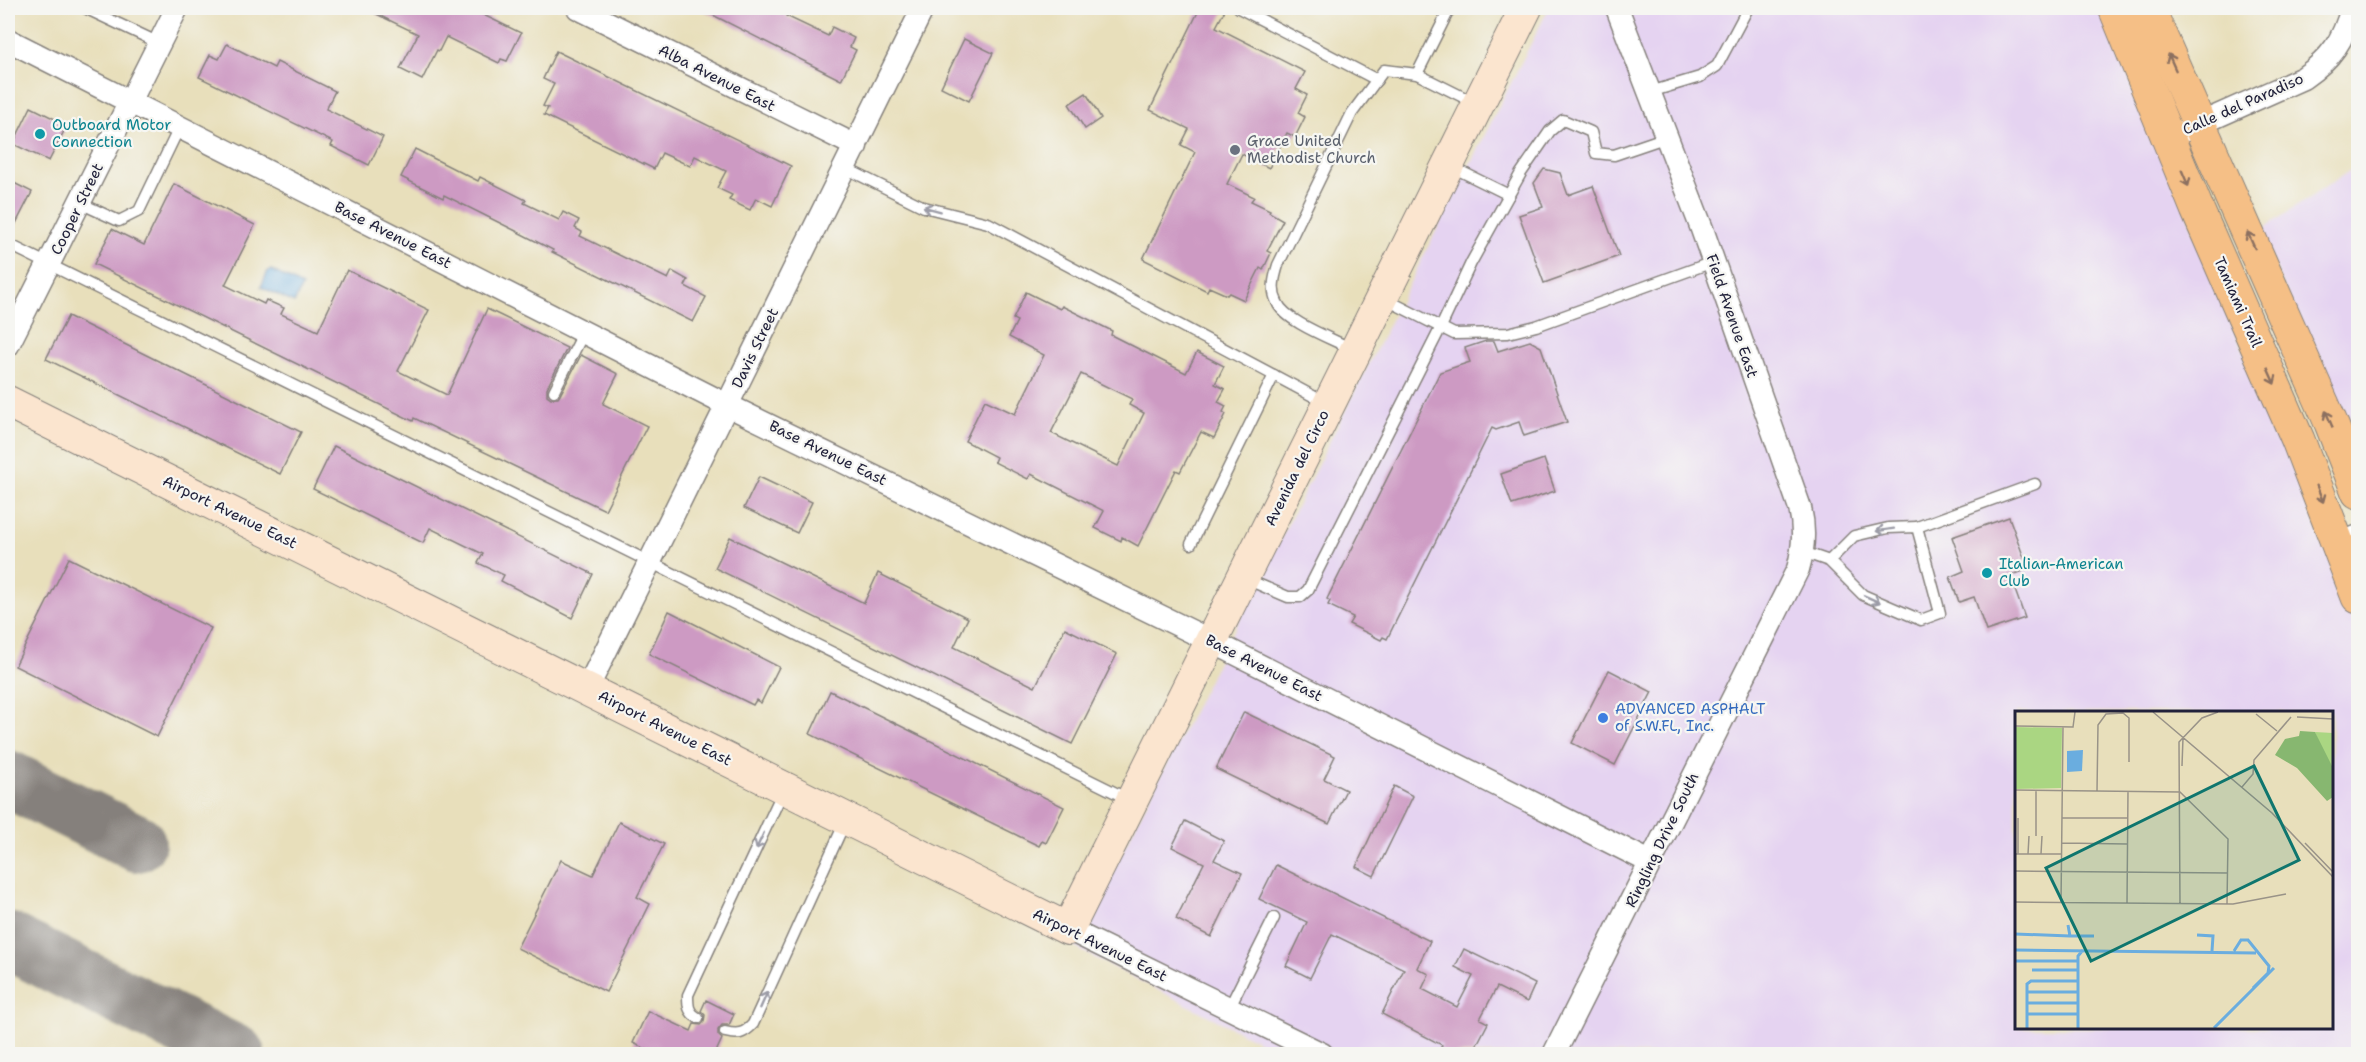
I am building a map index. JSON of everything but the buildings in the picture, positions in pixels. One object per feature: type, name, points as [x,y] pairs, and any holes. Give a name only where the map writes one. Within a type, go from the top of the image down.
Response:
[{"type":"main road","name":"Tamiami Trail","points":[[2115,8],[2298,440],[2348,535],[2358,597]]},
{"type":"main road","points":[[2148,8],[2331,423],[2358,492]]},
{"type":"street","name":"Cooper Street","points":[[8,345],[177,8]]},
{"type":"street","name":"Alba Avenue East","points":[[578,8],[856,146]]},
{"type":"street","name":"Davis Street","points":[[587,689],[923,8]]},
{"type":"street","name":"Avenida del Circo","points":[[1068,929],[1526,8]]},
{"type":"street","name":"Field Avenue East","points":[[1617,8],[1713,262],[1800,508],[1804,526],[1803,552],[1769,625]]},
{"type":"street","name":"Calle del Paradiso","points":[[2168,137],[2200,125],[2303,78],[2320,66],[2337,47],[2352,8]]},
{"type":"street","name":"Base Avenue East","points":[[8,40],[728,405],[1211,641],[1650,862]]},
{"type":"street","name":"Airport Avenue East","points":[[8,402],[1322,1054]]},
{"type":"street","name":"Ringling Drive South","points":[[1554,1054],[1634,899],[1650,862],[1769,625]]},
{"type":"lane","points":[[85,8],[159,43]]},
{"type":"lane","points":[[1239,8],[1377,80]]},
{"type":"lane","points":[[1417,74],[1450,8]]},
{"type":"lane","points":[[1650,92],[1700,77],[1717,66],[1748,8]]},
{"type":"lane","points":[[1356,351],[1287,316],[1277,302],[1273,282],[1278,265],[1352,113],[1384,70],[1417,74],[1478,105]]},
{"type":"lane","points":[[1243,578],[1288,597],[1300,597],[1308,590],[1471,263],[1509,195],[1550,131],[1563,120],[1591,132],[1596,153],[1614,155],[1667,137]]},
{"type":"lane","points":[[80,202],[119,221],[138,211],[180,126]]},
{"type":"lane","points":[[1448,165],[1509,195]]},
{"type":"lane","points":[[845,168],[924,207],[988,223],[1329,404]]},
{"type":"lane","points":[[8,244],[1132,801]]},
{"type":"lane","points":[[1382,297],[1454,334],[1508,333],[1536,326],[1713,262]]},
{"type":"lane","points":[[554,391],[584,332]]},
{"type":"lane","points":[[1191,544],[1274,375]]},
{"type":"lane","points":[[1829,561],[1854,536],[1888,528],[1917,527],[2035,484]]},
{"type":"lane","points":[[1803,552],[1829,561],[1863,595],[1921,620],[1940,613],[1917,527]]},
{"type":"lane","points":[[698,1018],[691,1014],[688,995],[785,788]]},
{"type":"lane","points":[[725,1032],[736,1035],[746,1032],[753,1024],[847,819]]},
{"type":"lane","points":[[1229,1008],[1274,918]]},
{"type":"shaded area","points":[[1549,8],[2101,8],[2343,589],[2358,636],[2358,1054],[1283,1054],[1074,947]]},
{"type":"shaded area","points":[[2358,165],[2358,459],[2260,231]]},
{"type":"water","points":[[271,270],[302,286],[294,303],[261,287],[268,271]]},
{"type":"taxiway","points":[[8,779],[137,843]]},
{"type":"taxiway","points":[[8,941],[236,1054]]},
{"type":"place","name":"Outboard Motor Connection","points":[[40,134]]},
{"type":"place","name":"Grace United Methodist Church","points":[[1235,150]]},
{"type":"place","name":"Italian-American Club","points":[[1987,573]]},
{"type":"place","name":"ADVANCED ASPHALT of S.W.FL, Inc.","points":[[1603,718]]}]
